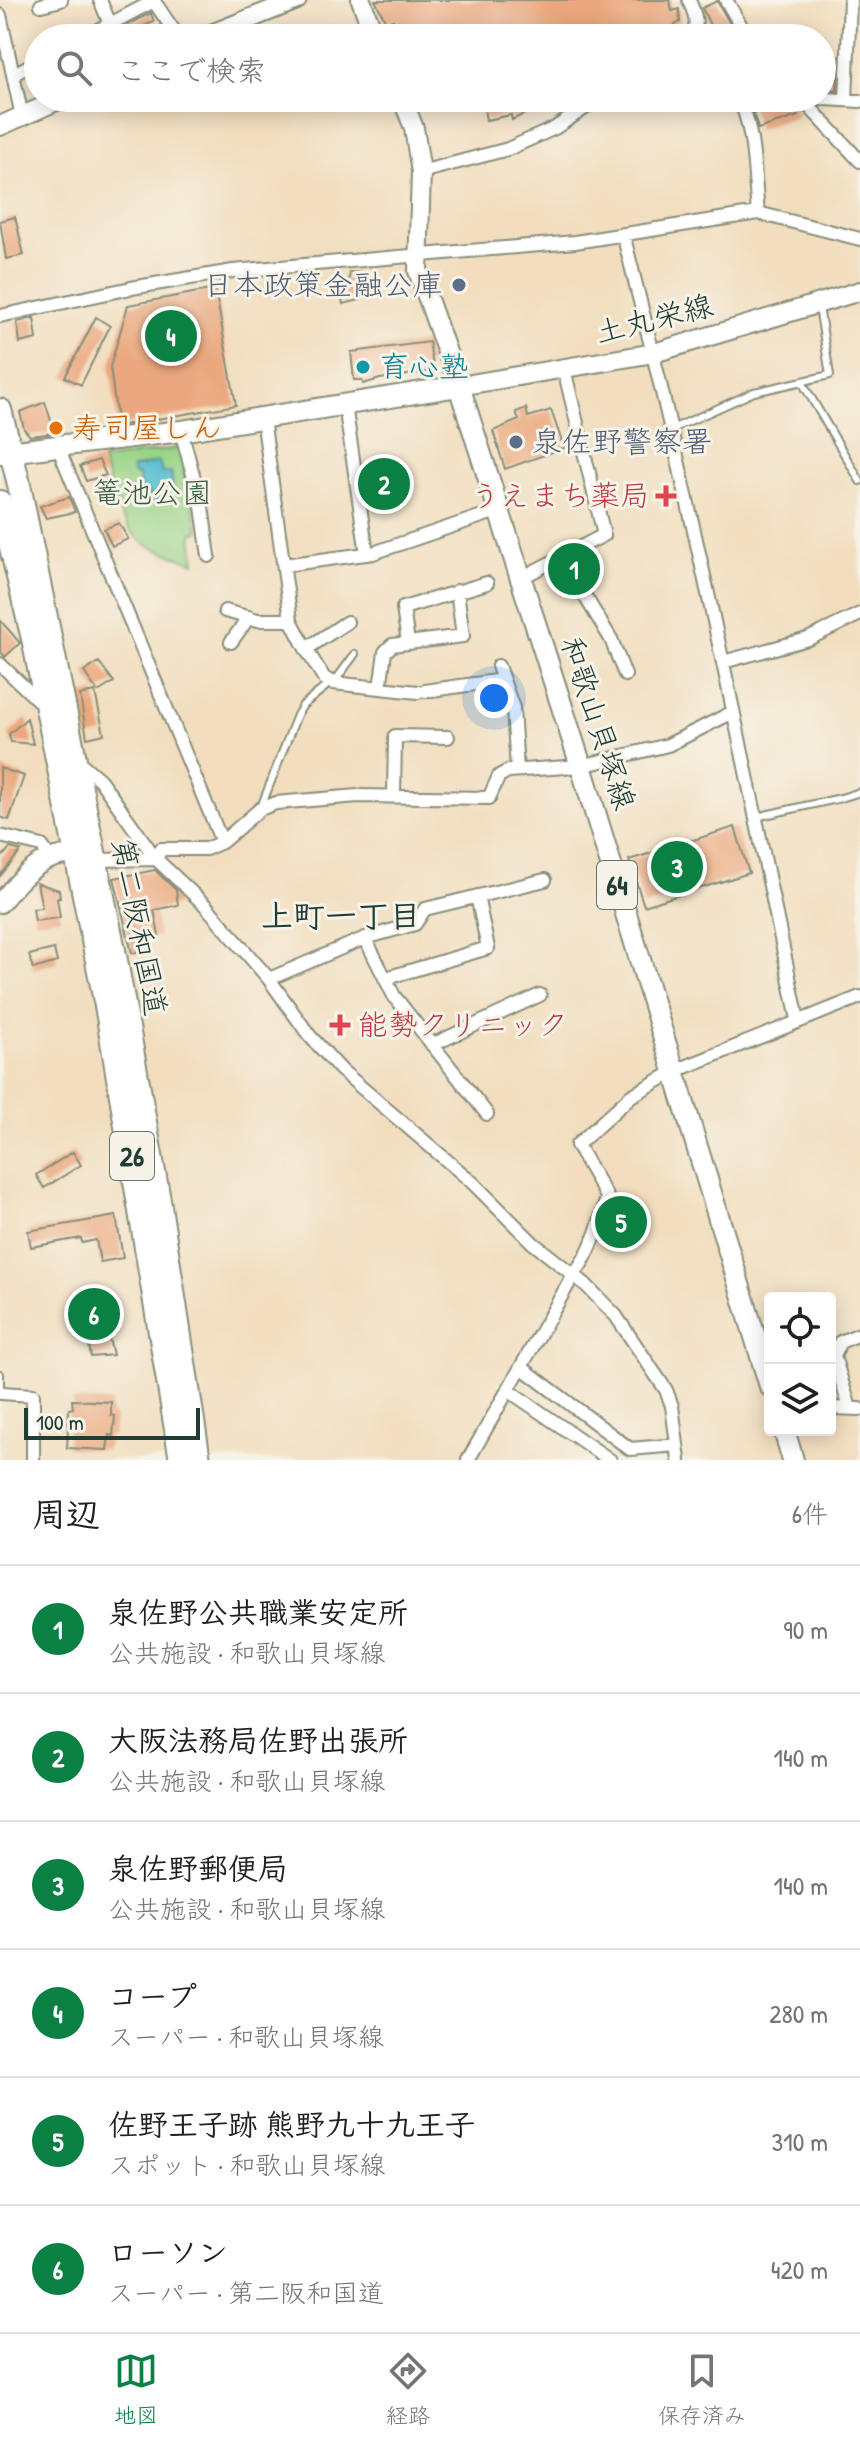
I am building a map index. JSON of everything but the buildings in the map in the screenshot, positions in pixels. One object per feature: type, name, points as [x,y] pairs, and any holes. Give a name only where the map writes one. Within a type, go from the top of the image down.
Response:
[{"type":"highway","name":"第二阪和国道","points":[[0,410],[5,452],[75,758],[85,857],[181,1460]]},
{"type":"highway","name":"第二阪和国道","points":[[0,502],[34,643],[45,707],[85,857],[159,1200],[199,1460]]},
{"type":"main road","points":[[5,452],[181,431],[459,386]]},
{"type":"main road","name":"和歌山貝塚線","points":[[459,386],[581,766],[764,1366]]},
{"type":"main road","points":[[786,1436],[793,1460]]},
{"type":"street","points":[[41,5],[61,0]]},
{"type":"street","points":[[100,0],[110,24],[153,1],[169,24]]},
{"type":"street","points":[[236,24],[297,0]]},
{"type":"street","points":[[361,0],[370,24]]},
{"type":"street","points":[[689,0],[696,19],[695,24]]},
{"type":"street","points":[[726,0],[740,24]]},
{"type":"street","points":[[846,100],[850,0]]},
{"type":"street","points":[[0,15],[22,116]]},
{"type":"street","points":[[14,74],[24,69]]},
{"type":"street","points":[[836,100],[860,101]]},
{"type":"street","points":[[0,126],[31,112]]},
{"type":"street","points":[[408,112],[414,128],[421,172],[418,271],[459,386]]},
{"type":"street","points":[[421,172],[508,149],[555,128],[579,112]]},
{"type":"street","points":[[745,112],[758,213]]},
{"type":"street","points":[[816,112],[860,161]]},
{"type":"street","points":[[0,316],[233,271],[575,242],[758,213],[860,239]]},
{"type":"street","points":[[623,234],[654,353],[723,662],[798,1020]]},
{"type":"street","name":"土丸栄線","points":[[459,386],[654,353],[860,291]]},
{"type":"street","points":[[519,579],[604,535],[564,369]]},
{"type":"street","points":[[345,405],[367,554]]},
{"type":"street","points":[[263,418],[291,620],[324,678],[333,683],[422,691],[503,680]]},
{"type":"street","points":[[181,431],[202,507],[209,556]]},
{"type":"street","points":[[58,447],[222,842]]},
{"type":"street","points":[[284,565],[367,554],[497,511]]},
{"type":"street","points":[[561,557],[611,639],[625,675]]},
{"type":"street","points":[[408,643],[403,608],[487,583]]},
{"type":"street","points":[[380,688],[385,652],[392,645],[463,636],[457,591]]},
{"type":"street","points":[[225,611],[249,617],[291,620]]},
{"type":"street","points":[[723,662],[808,639],[860,614]]},
{"type":"street","points":[[231,642],[249,617]]},
{"type":"street","points":[[306,649],[347,622]]},
{"type":"street","points":[[0,664],[45,707]]},
{"type":"street","points":[[498,666],[513,708],[517,770]]},
{"type":"street","points":[[156,859],[161,849],[206,849],[222,842],[260,809],[276,803],[358,796],[489,798],[499,776],[508,771],[581,766],[668,745],[733,712]]},
{"type":"street","points":[[394,796],[395,736],[448,737]]},
{"type":"street","points":[[75,758],[100,780],[156,859],[206,906],[269,979],[309,1035],[341,1070],[472,1182],[533,1243],[574,1274],[616,1316],[666,1390],[672,1406],[679,1460]]},
{"type":"street","points":[[0,836],[42,846],[50,858]]},
{"type":"street","points":[[0,903],[27,871],[50,858],[156,859]]},
{"type":"street","points":[[269,979],[365,938],[415,924],[425,909],[545,880]]},
{"type":"street","points":[[386,978],[488,948],[477,896]]},
{"type":"street","points":[[365,938],[394,996],[487,1114]]},
{"type":"street","points":[[432,1045],[540,995]]},
{"type":"street","points":[[468,1460],[581,1265],[597,1230],[607,1197],[577,1145],[631,1096],[675,1071],[860,997]]},
{"type":"street","points":[[855,1408],[834,1356],[840,1342],[860,1334]]},
{"type":"street","points":[[521,1367],[630,1449],[677,1445]]},
{"type":"street","points":[[508,1390],[610,1460]]},
{"type":"street","points":[[0,1393],[33,1395],[33,1460]]},
{"type":"lane","points":[[671,430],[754,392],[830,375],[818,303]]},
{"type":"lane","points":[[802,382],[860,481]]},
{"type":"lane","points":[[260,809],[303,705],[333,683],[355,654]]},
{"type":"lane","points":[[756,817],[860,792]]},
{"type":"lane","points":[[0,1374],[0,1393]]},
{"type":"green space","name":"篭池公園","points":[[178,448],[199,531],[192,534],[195,563],[152,547],[136,537],[122,518],[102,460]]},
{"type":"water","points":[[159,462],[162,473],[171,472],[175,497],[152,502],[150,493],[142,495],[139,475],[134,475],[132,468]]},
{"type":"place","name":"日本政策金融公庫","points":[[459,285]]},
{"type":"place","name":"コープ","points":[[171,336]]},
{"type":"place","name":"育心塾","points":[[363,367]]},
{"type":"place","name":"寿司屋しん","points":[[56,428]]},
{"type":"place","name":"泉佐野警察署","points":[[516,442]]},
{"type":"place","name":"大阪法務局佐野出張所","points":[[384,484]]},
{"type":"place","name":"うえまち薬局","points":[[666,496]]},
{"type":"place","name":"泉佐野公共職業安定所","points":[[574,569]]},
{"type":"place","name":"泉佐野郵便局","points":[[677,867]]},
{"type":"place","name":"能勢クリニック","points":[[340,1025]]},
{"type":"place","name":"佐野王子跡 熊野九十九王子","points":[[621,1222]]},
{"type":"place","name":"ローソン","points":[[94,1314]]},
{"type":"district","name":"上町一丁目","points":[[341,916]]}]
